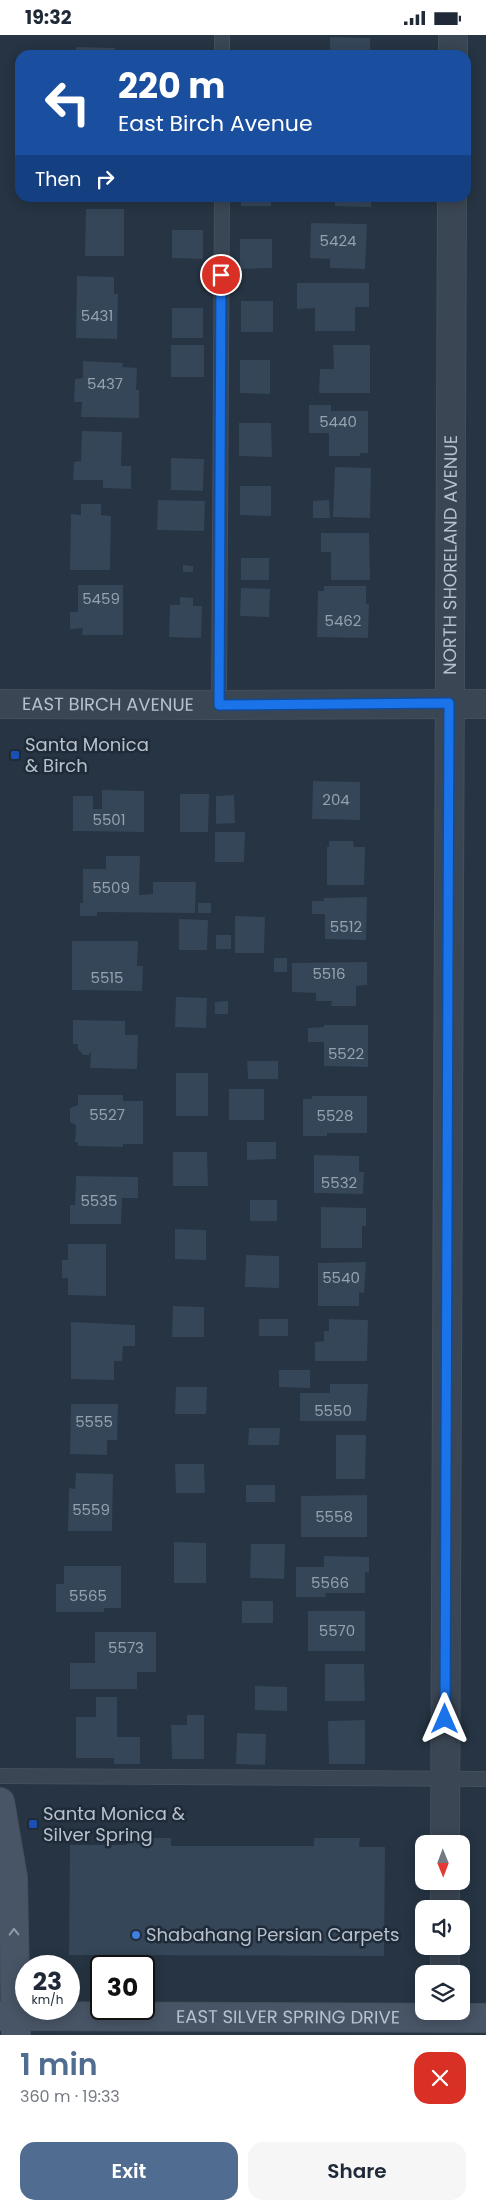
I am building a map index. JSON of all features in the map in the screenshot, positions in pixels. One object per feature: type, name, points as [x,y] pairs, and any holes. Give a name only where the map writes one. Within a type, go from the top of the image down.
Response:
[{"type":"main road","points":[[0,1802],[13,1879],[11,2022]]},
{"type":"main road","name":"EAST SILVER SPRING DRIVE","points":[[11,2022],[415,2015]]},
{"type":"main road","name":"EAST SILVER SPRING DRIVE","points":[[470,2017],[486,2018]]},
{"type":"street","points":[[453,35],[453,50]]},
{"type":"street","name":"NORTH SHORELAND AVENUE","points":[[445,1835],[452,202]]},
{"type":"street","name":"EAST BIRCH AVENUE","points":[[0,704],[486,704]]},
{"type":"lane","points":[[222,35],[222,50]]},
{"type":"lane","points":[[219,705],[222,202]]},
{"type":"lane","points":[[0,1776],[486,1779]]},
{"type":"building","points":[[330,37],[370,38],[370,50],[330,50]]},
{"type":"building","points":[[76,47],[115,48],[115,50],[76,50]]},
{"type":"building","points":[[241,202],[271,202],[271,206],[241,206]]},
{"type":"building","points":[[335,202],[371,202],[371,207],[335,206]]},
{"type":"building","points":[[86,209],[124,209],[124,256],[85,256]]},
{"type":"building","points":[[311,223],[367,224],[365,269],[330,268],[330,259],[310,258]]},
{"type":"building","points":[[172,230],[203,230],[203,259],[172,258]]},
{"type":"building","points":[[240,239],[272,239],[272,268],[240,269]]},
{"type":"building","points":[[77,276],[114,277],[114,294],[118,294],[117,339],[76,338]]},
{"type":"building","points":[[297,283],[369,283],[369,307],[355,307],[355,331],[315,331],[315,308],[297,309]]},
{"type":"building","points":[[241,301],[273,301],[273,332],[241,332]]},
{"type":"building","points":[[172,308],[203,308],[203,338],[172,338]]},
{"type":"building","points":[[171,345],[204,345],[204,377],[171,377]]},
{"type":"building","points":[[333,345],[370,345],[370,393],[319,393],[320,369],[334,369]]},
{"type":"building","points":[[240,360],[270,360],[270,394],[240,393]]},
{"type":"building","points":[[83,361],[123,363],[122,367],[137,368],[136,390],[139,390],[139,418],[81,417],[82,402],[74,402],[75,379],[83,378]]},
{"type":"building","points":[[309,405],[331,405],[331,411],[368,411],[368,453],[360,453],[360,456],[329,456],[329,433],[309,433]]},
{"type":"building","points":[[239,423],[271,423],[272,457],[239,456]]},
{"type":"building","points":[[82,431],[122,432],[121,466],[131,466],[131,489],[103,488],[103,480],[73,480],[74,462],[81,461]]},
{"type":"building","points":[[171,458],[204,459],[203,491],[171,490]]},
{"type":"building","points":[[335,467],[371,468],[370,518],[333,517]]},
{"type":"building","points":[[240,486],[271,486],[271,516],[240,515]]},
{"type":"building","points":[[158,500],[205,501],[204,531],[157,530]]},
{"type":"building","points":[[329,500],[330,518],[313,518],[313,501]]},
{"type":"building","points":[[81,504],[101,504],[101,515],[111,516],[110,570],[70,570],[71,514],[81,515]]},
{"type":"building","points":[[321,533],[369,533],[370,580],[331,580],[331,552],[321,552]]},
{"type":"building","points":[[241,558],[269,558],[269,580],[241,580]]},
{"type":"building","points":[[183,565],[193,566],[193,572],[183,572]]},
{"type":"building","points":[[78,585],[123,585],[123,635],[82,635],[83,628],[70,629],[70,612],[78,612]]},
{"type":"building","points":[[324,586],[366,586],[366,604],[369,604],[368,638],[317,637],[318,591],[324,591]]},
{"type":"building","points":[[241,588],[270,589],[269,617],[240,616]]},
{"type":"building","points":[[180,597],[193,598],[193,606],[202,606],[201,638],[169,637],[170,605],[180,605]]},
{"type":"building","points":[[313,781],[360,782],[360,820],[312,819]]},
{"type":"building","points":[[102,790],[144,791],[144,832],[73,831],[73,796],[93,796],[93,809],[102,809]]},
{"type":"building","points":[[180,794],[209,794],[208,832],[180,832]]},
{"type":"building","points":[[234,795],[235,823],[216,824],[216,796]]},
{"type":"building","points":[[215,832],[245,832],[244,862],[215,862]]},
{"type":"building","points":[[329,841],[353,841],[354,847],[365,847],[364,885],[327,885],[327,847],[329,847]]},
{"type":"building","points":[[106,856],[140,856],[139,895],[153,894],[153,882],[196,882],[195,913],[97,912],[97,916],[80,916],[80,903],[83,903],[83,869],[106,869]]},
{"type":"building","points":[[367,897],[366,940],[325,939],[325,914],[312,914],[312,901],[324,901],[324,898]]},
{"type":"building","points":[[198,903],[211,903],[211,913],[198,913]]},
{"type":"building","points":[[235,916],[265,917],[264,953],[235,953]]},
{"type":"building","points":[[179,919],[208,920],[207,950],[179,950]]},
{"type":"building","points":[[216,935],[231,935],[231,949],[216,949]]},
{"type":"building","points":[[72,941],[138,941],[137,966],[143,966],[142,991],[72,990]]},
{"type":"building","points":[[274,958],[287,958],[287,972],[274,972]]},
{"type":"building","points":[[367,962],[367,985],[356,986],[356,1006],[331,1006],[332,1001],[316,1001],[316,993],[292,992],[292,963]]},
{"type":"building","points":[[176,997],[207,998],[206,1028],[175,1027]]},
{"type":"building","points":[[228,1001],[228,1014],[215,1014],[215,1002]]},
{"type":"building","points":[[73,1020],[125,1021],[125,1035],[138,1035],[137,1069],[90,1068],[91,1052],[89,1055],[83,1055],[78,1049],[78,1044],[73,1044]]},
{"type":"building","points":[[324,1025],[368,1025],[368,1067],[324,1066],[324,1042],[308,1042],[308,1028],[324,1027]]},
{"type":"building","points":[[247,1061],[278,1061],[278,1079],[248,1079]]},
{"type":"building","points":[[176,1073],[208,1073],[208,1116],[176,1116]]},
{"type":"building","points":[[229,1089],[264,1089],[264,1120],[229,1120]]},
{"type":"building","points":[[78,1095],[123,1095],[123,1101],[143,1101],[143,1144],[123,1144],[123,1147],[78,1146],[78,1142],[75,1142],[76,1125],[70,1122],[70,1108],[78,1105]]},
{"type":"building","points":[[312,1096],[367,1096],[367,1133],[327,1133],[327,1136],[303,1136],[303,1099],[312,1099]]},
{"type":"building","points":[[247,1142],[276,1142],[276,1159],[247,1160]]},
{"type":"building","points":[[173,1152],[207,1152],[208,1186],[173,1186]]},
{"type":"building","points":[[314,1155],[359,1156],[359,1172],[364,1172],[363,1194],[314,1193]]},
{"type":"building","points":[[76,1176],[138,1177],[138,1198],[122,1198],[121,1224],[70,1224],[70,1205],[75,1205]]},
{"type":"building","points":[[250,1200],[277,1200],[277,1221],[250,1221]]},
{"type":"building","points":[[321,1207],[366,1208],[366,1226],[362,1226],[362,1248],[321,1248]]},
{"type":"building","points":[[175,1229],[206,1230],[206,1260],[175,1259]]},
{"type":"building","points":[[68,1244],[106,1244],[106,1296],[68,1295],[68,1278],[62,1278],[62,1260],[68,1260]]},
{"type":"building","points":[[246,1255],[279,1256],[279,1288],[245,1287]]},
{"type":"building","points":[[366,1262],[364,1293],[359,1292],[359,1306],[318,1306],[318,1263]]},
{"type":"building","points":[[173,1306],[204,1307],[204,1337],[172,1337]]},
{"type":"building","points":[[259,1319],[288,1319],[288,1336],[259,1336]]},
{"type":"building","points":[[329,1319],[368,1320],[367,1361],[315,1361],[315,1342],[324,1341],[324,1331],[329,1331]]},
{"type":"building","points":[[71,1322],[135,1325],[135,1346],[123,1346],[122,1361],[114,1361],[114,1380],[71,1379]]},
{"type":"building","points":[[279,1370],[310,1370],[310,1388],[279,1387]]},
{"type":"building","points":[[330,1384],[368,1384],[366,1421],[300,1421],[300,1393],[330,1393]]},
{"type":"building","points":[[176,1387],[207,1387],[206,1414],[175,1414]]},
{"type":"building","points":[[71,1404],[118,1404],[117,1440],[107,1440],[107,1455],[70,1454]]},
{"type":"building","points":[[249,1428],[280,1428],[279,1445],[248,1445]]},
{"type":"building","points":[[336,1435],[366,1435],[365,1479],[336,1479]]},
{"type":"building","points":[[175,1464],[204,1464],[205,1493],[176,1493]]},
{"type":"building","points":[[76,1473],[113,1474],[112,1531],[68,1531],[69,1488],[75,1489]]},
{"type":"building","points":[[246,1485],[275,1485],[275,1502],[246,1502]]},
{"type":"building","points":[[367,1495],[367,1537],[301,1537],[301,1496]]},
{"type":"building","points":[[174,1542],[206,1543],[206,1583],[174,1583]]},
{"type":"building","points":[[251,1544],[285,1544],[284,1579],[250,1578]]},
{"type":"building","points":[[324,1556],[369,1557],[369,1573],[365,1572],[365,1593],[325,1593],[326,1597],[296,1597],[296,1567],[324,1567]]},
{"type":"building","points":[[64,1566],[121,1566],[121,1608],[104,1608],[104,1612],[56,1612],[56,1584],[64,1584]]},
{"type":"building","points":[[242,1601],[273,1601],[273,1623],[242,1623]]},
{"type":"building","points":[[308,1611],[365,1611],[365,1651],[308,1651]]},
{"type":"building","points":[[95,1632],[156,1632],[156,1672],[137,1672],[137,1689],[70,1689],[70,1663],[95,1663]]},
{"type":"building","points":[[325,1664],[364,1664],[365,1701],[325,1701]]},
{"type":"building","points":[[255,1686],[287,1687],[287,1711],[255,1710]]},
{"type":"building","points":[[96,1697],[117,1697],[117,1737],[140,1737],[140,1764],[114,1764],[114,1758],[76,1758],[76,1717],[96,1717]]},
{"type":"building","points":[[187,1715],[204,1715],[204,1759],[172,1759],[171,1725],[187,1725]]},
{"type":"building","points":[[365,1720],[365,1764],[329,1764],[328,1721]]},
{"type":"building","points":[[237,1733],[266,1734],[265,1765],[236,1764]]},
{"type":"building","points":[[127,1838],[171,1838],[171,1846],[314,1846],[314,1838],[360,1838],[359,1847],[385,1847],[384,1956],[69,1955],[70,1845],[127,1845]]},
{"type":"place","name":"Santa Monica & Birch","points":[[15,755]]},
{"type":"place","name":"Santa Monica & Silver Spring","points":[[33,1824]]},
{"type":"place","name":"Shabahang Persian Carpets","points":[[136,1935]]},
{"type":"route","points":[[221,275],[219,705],[449,703],[445,1719]]}]
